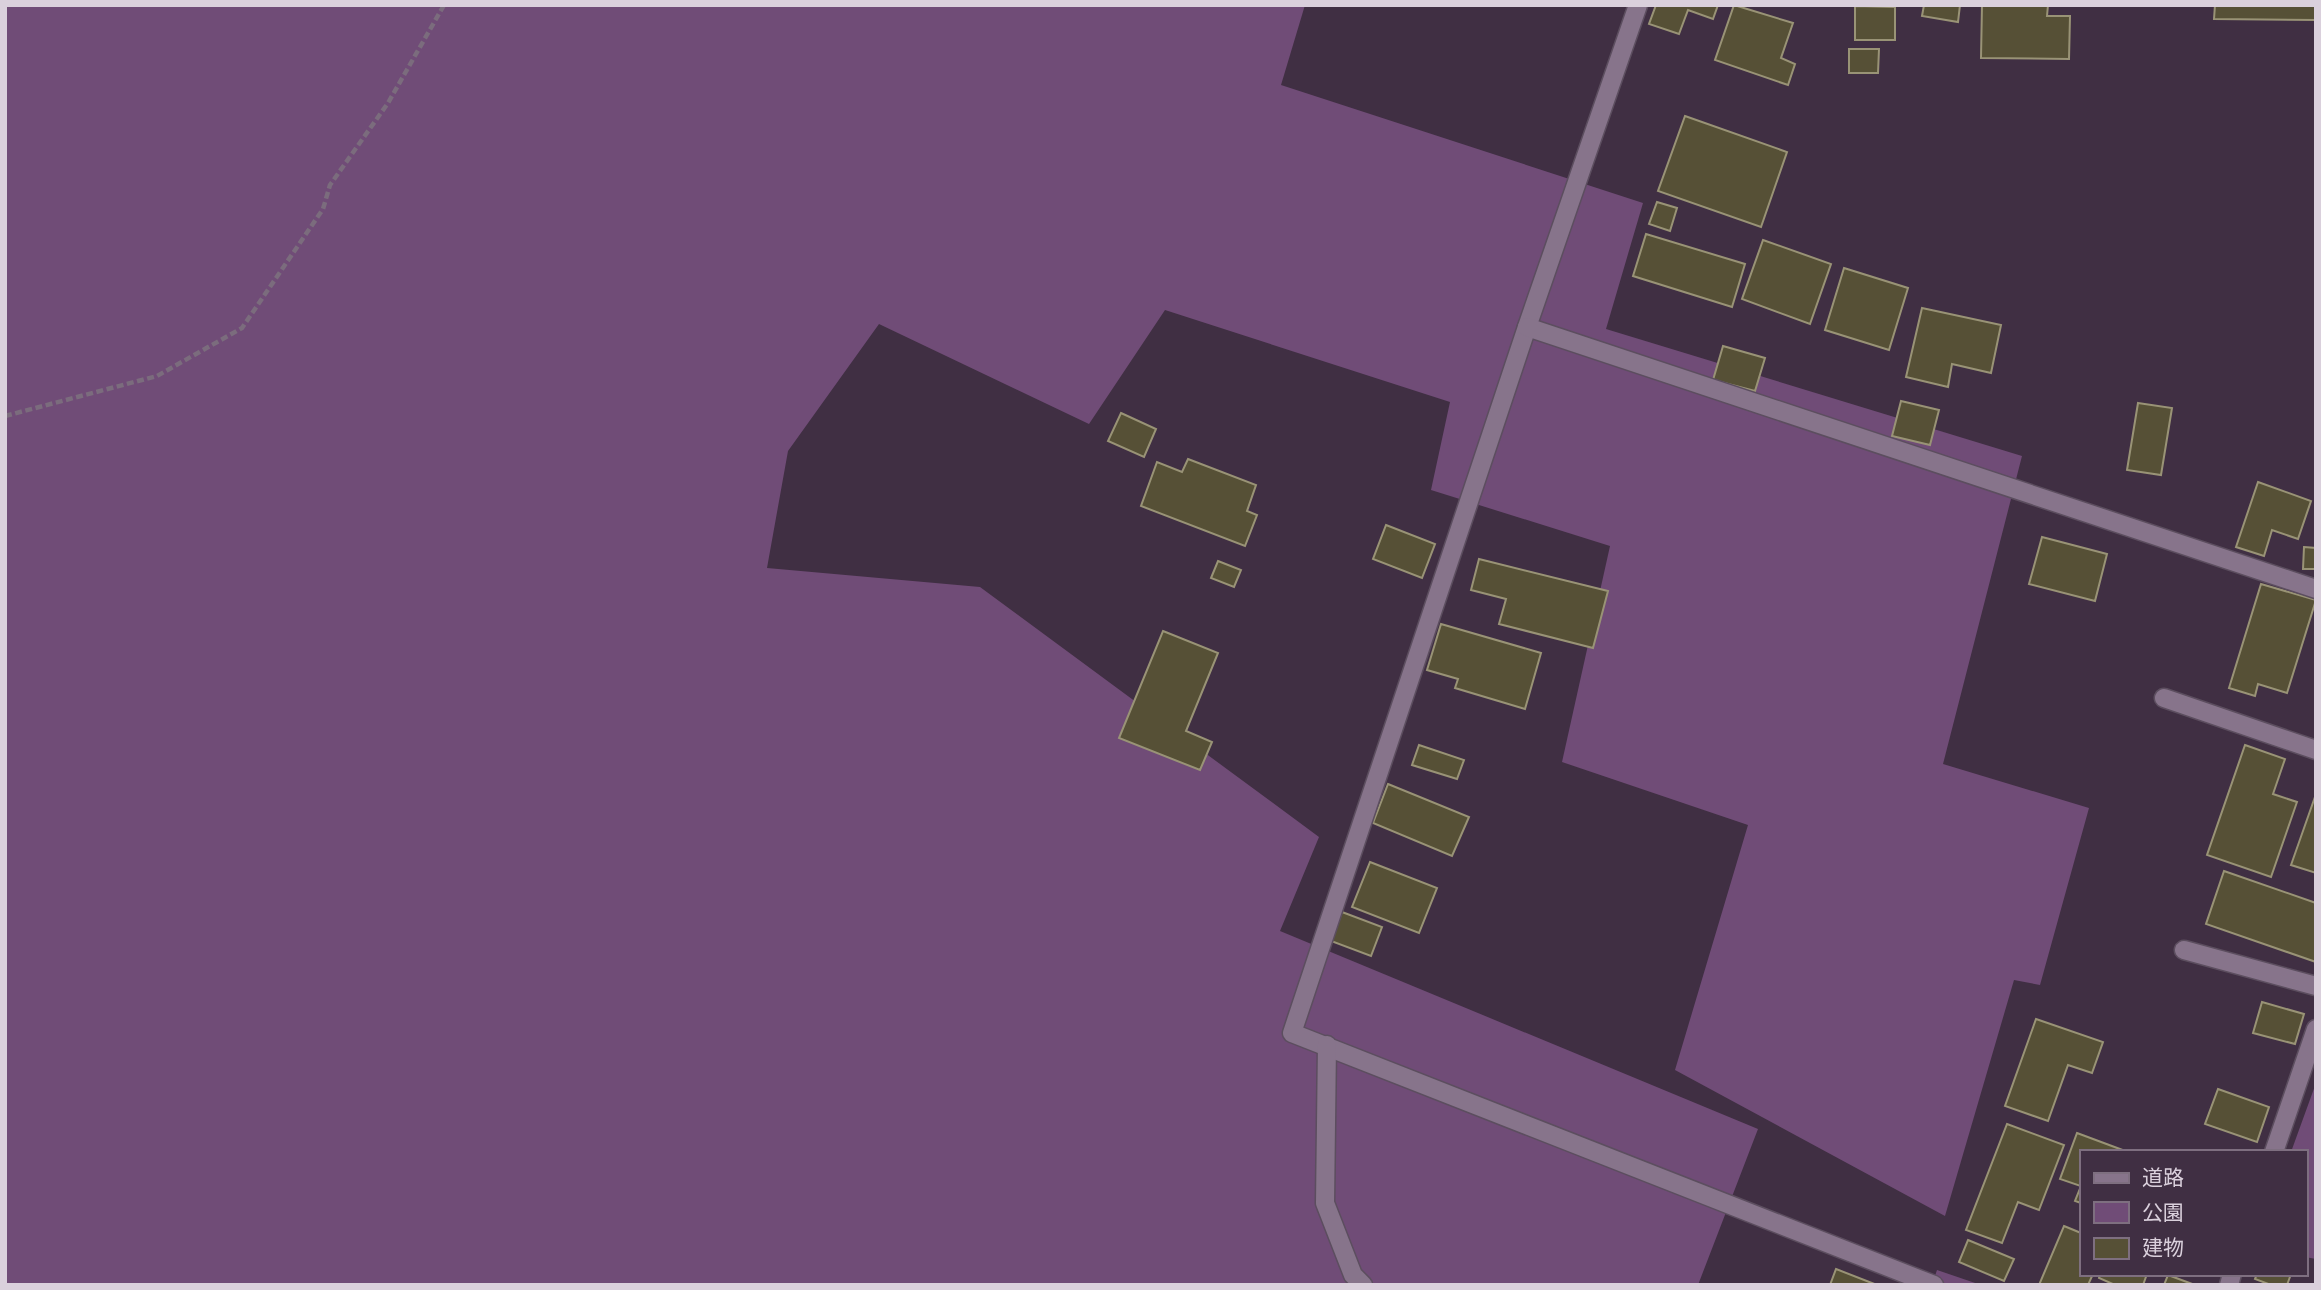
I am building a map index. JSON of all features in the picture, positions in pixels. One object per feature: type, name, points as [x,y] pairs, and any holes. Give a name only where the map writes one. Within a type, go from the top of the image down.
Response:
[{"type":"street","points":[[1638,5],[1527,327],[1292,1033],[1934,1285]]},
{"type":"street","points":[[1527,327],[2316,589]]},
{"type":"street","points":[[2164,698],[2316,750]]},
{"type":"street","points":[[2184,950],[2316,986]]},
{"type":"street","points":[[2275,1150],[2316,1029]]},
{"type":"street","points":[[1326,1045],[1325,1203],[1353,1275],[1363,1285]]},
{"type":"path","points":[[5,416],[157,376],[242,328],[323,209],[330,185],[388,103],[444,5]]},
{"type":"green space","points":[[5,5],[1305,5],[1281,85],[1643,203],[1606,329],[2022,456],[1943,764],[2089,808],[2040,985],[2014,980],[1945,1216],[1675,1070],[1748,825],[1562,762],[1610,546],[1431,490],[1450,402],[1165,310],[1089,424],[879,324],[788,451],[767,568],[980,587],[1319,837],[1280,931],[1758,1129],[1698,1285],[5,1285]]},
{"type":"green space","points":[[2316,1083],[2316,1259],[2307,1257],[2307,1150],[2292,1150]]},
{"type":"green space","points":[[1937,1270],[1981,1285],[1932,1285]]},
{"type":"building","points":[[1656,5],[1718,5],[1713,19],[1688,10],[1679,34],[1649,24]]},
{"type":"building","points":[[1734,5],[1793,23],[1781,58],[1795,64],[1788,85],[1715,60]]},
{"type":"building","points":[[1924,5],[1960,5],[1958,22],[1922,16]]},
{"type":"building","points":[[1982,5],[2048,5],[2047,16],[2070,16],[2069,59],[1981,58]]},
{"type":"building","points":[[2215,5],[2316,5],[2316,20],[2214,19]]},
{"type":"building","points":[[1855,6],[1895,7],[1895,40],[1855,40]]},
{"type":"building","points":[[1849,49],[1879,49],[1878,73],[1849,73]]},
{"type":"building","points":[[1685,116],[1787,152],[1761,227],[1658,191]]},
{"type":"building","points":[[1657,202],[1677,208],[1670,231],[1649,224]]},
{"type":"building","points":[[1646,234],[1745,264],[1732,307],[1633,276]]},
{"type":"building","points":[[1763,240],[1831,264],[1810,324],[1742,299]]},
{"type":"building","points":[[1844,268],[1908,288],[1889,350],[1825,330]]},
{"type":"building","points":[[1922,308],[2001,325],[1991,373],[1952,364],[1948,387],[1906,377]]},
{"type":"building","points":[[1723,346],[1765,358],[1755,391],[1713,380]]},
{"type":"building","points":[[1901,401],[1939,410],[1930,445],[1892,436]]},
{"type":"building","points":[[2138,403],[2172,408],[2161,475],[2127,470]]},
{"type":"building","points":[[1121,413],[1156,429],[1144,457],[1108,441]]},
{"type":"building","points":[[1188,459],[1256,485],[1247,511],[1257,515],[1245,546],[1141,506],[1157,462],[1182,472]]},
{"type":"building","points":[[2258,482],[2311,501],[2298,539],[2272,530],[2264,556],[2236,547]]},
{"type":"building","points":[[1386,525],[1435,544],[1422,578],[1373,559]]},
{"type":"building","points":[[2042,537],[2107,554],[2095,601],[2029,584]]},
{"type":"building","points":[[2304,547],[2316,548],[2316,569],[2303,569]]},
{"type":"building","points":[[1479,559],[1608,591],[1593,648],[1499,624],[1506,599],[1471,590]]},
{"type":"building","points":[[1218,561],[1241,570],[1234,587],[1211,578]]},
{"type":"building","points":[[2261,584],[2316,600],[2287,693],[2258,684],[2255,696],[2229,688]]},
{"type":"building","points":[[1441,624],[1541,653],[1525,709],[1455,688],[1458,679],[1427,670]]},
{"type":"building","points":[[1163,631],[1218,653],[1186,731],[1212,742],[1200,770],[1119,738]]},
{"type":"building","points":[[1419,745],[1464,760],[1457,779],[1412,765]]},
{"type":"building","points":[[2245,745],[2285,759],[2273,794],[2297,802],[2271,877],[2207,855]]},
{"type":"building","points":[[1388,784],[1469,817],[1452,856],[1373,823]]},
{"type":"building","points":[[2316,794],[2316,873],[2291,865]]},
{"type":"building","points":[[1370,862],[1437,888],[1419,933],[1352,907]]},
{"type":"building","points":[[2224,871],[2316,903],[2316,962],[2206,924]]},
{"type":"building","points":[[1342,912],[1382,927],[1371,956],[1331,941]]},
{"type":"building","points":[[2262,1002],[2304,1014],[2295,1044],[2253,1033]]},
{"type":"building","points":[[2036,1019],[2103,1042],[2092,1073],[2068,1065],[2048,1121],[2005,1106]]},
{"type":"building","points":[[2218,1089],[2269,1107],[2257,1142],[2205,1124]]},
{"type":"building","points":[[2007,1124],[2064,1145],[2039,1210],[2018,1202],[2002,1243],[1966,1230]]},
{"type":"building","points":[[2077,1133],[2123,1150],[2080,1150],[2080,1186],[2060,1179]]},
{"type":"building","points":[[2080,1188],[2080,1203],[2075,1201]]},
{"type":"building","points":[[2064,1226],[2080,1233],[2080,1276],[2092,1276],[2088,1285],[2039,1285]]},
{"type":"building","points":[[1968,1240],[2014,1259],[2004,1281],[1959,1262]]},
{"type":"building","points":[[1836,1269],[1877,1285],[1830,1285]]},
{"type":"building","points":[[2146,1276],[2143,1285],[2115,1285],[2099,1278]]},
{"type":"building","points":[[2168,1276],[2171,1276],[2195,1285],[2164,1285]]},
{"type":"building","points":[[2256,1276],[2290,1276],[2287,1285],[2271,1285],[2255,1279]]}]
